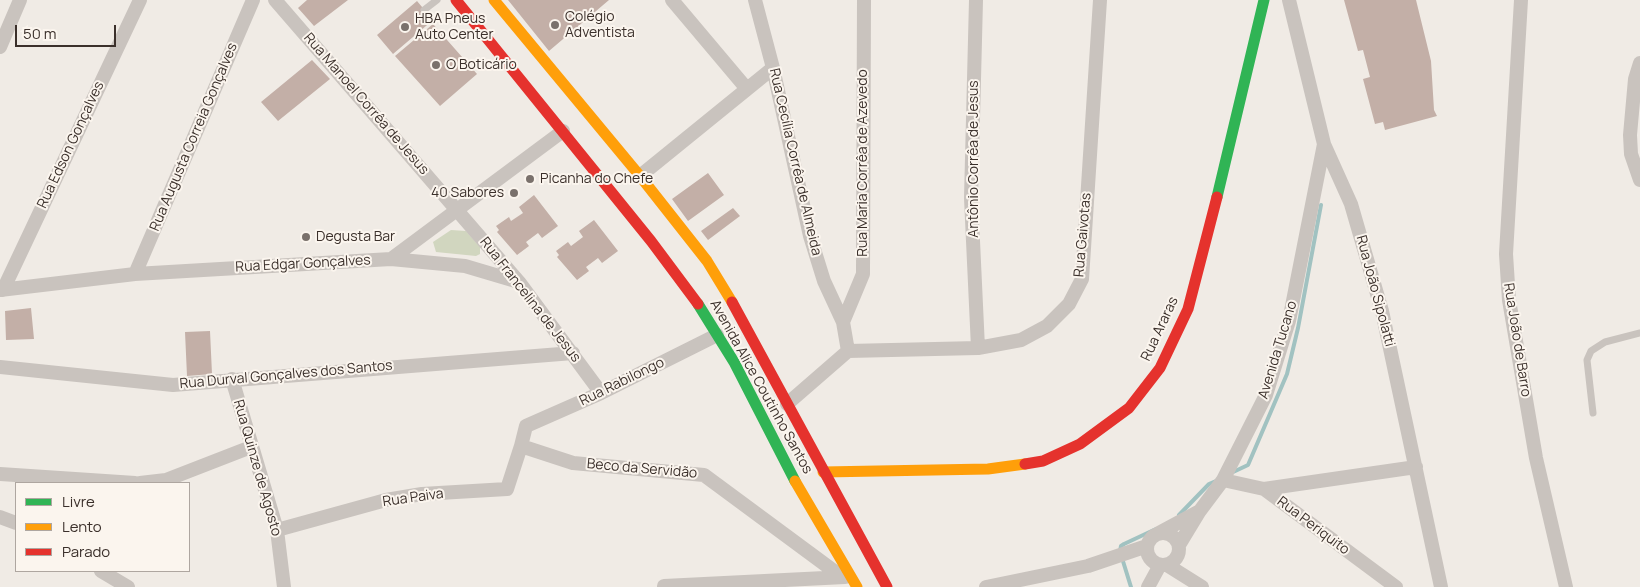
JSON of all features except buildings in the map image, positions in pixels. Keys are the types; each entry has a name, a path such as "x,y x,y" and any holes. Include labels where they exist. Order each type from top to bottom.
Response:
{"main road":[{"name":"Avenida Alice Coutinho Santos","path":"456,0 563,130 686,285 717,335 850,580"},
{"name":"Avenida Alice Coutinho Santos","path":"494,0 640,176 675,212 749,330 823,472 887,587"},
{"name":"Rua Araras","path":"823,472 988,469 1043,461 1080,444 1129,408 1160,368 1188,309 1246,82 1264,0"}],"street":[{"path":"0,47 20,0"},
{"name":"Rua Edson Gonçalves","path":"1,290 140,0"},
{"name":"Rua Augusta Correia Gonçalves","path":"135,274 253,0"},
{"name":"Rua Manoel Corrêa de Jesus","path":"275,0 457,209"},
{"path":"672,0 746,89"},
{"name":"Rua Cecília Corrêa de Almeida","path":"755,0 773,68 810,236 824,281 843,322 848,351"},
{"name":"Rua Maria Corrêa de Azevedo","path":"843,322 863,274 864,0"},
{"name":"Antônio Corrêa de Jesus","path":"976,0 971,198 978,348"},
{"name":"Rua Gaivotas","path":"848,351 978,348 1022,340 1047,326 1069,304 1082,279 1100,0"},
{"name":"Rua João Sipolatti","path":"1289,0 1324,144 1351,204 1379,302 1441,587"},
{"name":"Rua João de Barro","path":"1521,0 1506,254 1509,300 1536,458 1566,587"},
{"path":"1640,63 1630,134 1631,154 1640,180"},
{"path":"640,176 773,68"},
{"path":"391,259 563,130"},
{"name":"Avenida Tucano","path":"1179,548 1198,512 1223,480 1266,395 1289,321 1324,144"},
{"name":"Rua Francelina de Jesus","path":"457,209 519,282 601,393"},
{"name":"Rua Edgar Gonçalves","path":"1,290 135,274 391,259 465,266 519,282"},
{"name":"Rua Rabilongo","path":"521,446 526,426 601,393 717,335"},
{"path":"787,404 848,351"},
{"name":"Rua Durval Gonçalves dos Santos","path":"0,367 173,385 573,353"},
{"name":"Rua Quinze de Agosto","path":"232,379 277,530 284,587"},
{"name":"Beco da Servidão","path":"521,446 574,463 704,474 850,580"},
{"name":"Rua Paiva","path":"277,530 395,498 422,494 508,489 521,446"},
{"path":"149,482 166,480 251,447"},
{"path":"1264,489 1416,467"},
{"path":"0,474 121,482"},
{"name":"Rua Periquito","path":"1223,480 1264,489 1396,587"},
{"name":"Avenida Tucano","path":"1159,532 1198,512"},
{"path":"0,518 15,523"},
{"path":"1159,532 1172,534 1199,585 1150,558 1147,546 1153,535 1159,532"},
{"path":"986,587 1088,566 1147,546"},
{"path":"1148,587 1164,565 1177,557 1179,548"},
{"path":"103,572 128,587"},
{"path":"655,587 850,580"}],"lane":[{"path":"424,10 437,0"},
{"path":"1594,413 1587,360 1591,351 1605,342 1640,332"}],"green space":[{"path":"451,230 466,231 480,247 480,254 476,256 436,252 433,242"}],"waterway":[{"path":"1231,473 1248,465 1287,374 1298,328 1321,205"},
{"path":"1179,515 1209,484 1216,481"},
{"path":"1120,551 1121,546 1124,544 1156,529"},
{"path":"1122,558 1131,587"}],"traffic: fast":[{"path":"1217,197 1264,0"},
{"path":"698,304 734,362 795,481"}],"traffic: slow":[{"path":"494,0 640,176 707,261 732,302"},
{"path":"823,472 988,469 1025,464"},
{"path":"795,481 857,587"}],"traffic: jam":[{"path":"456,0 651,241 698,304"},
{"path":"1025,464 1043,461 1080,444 1129,408 1160,368 1188,309 1217,197"},
{"path":"732,302 887,587"}],"place":[{"name":"Colégio Adventista","path":"555,25"},
{"name":"HBA Pneus Auto Center","path":"405,27"},
{"name":"O Boticário","path":"436,65"},
{"name":"Picanha do Chefe","path":"530,179"},
{"name":"40 Sabores","path":"514,193"},
{"name":"Degusta Bar","path":"306,237"}]}
